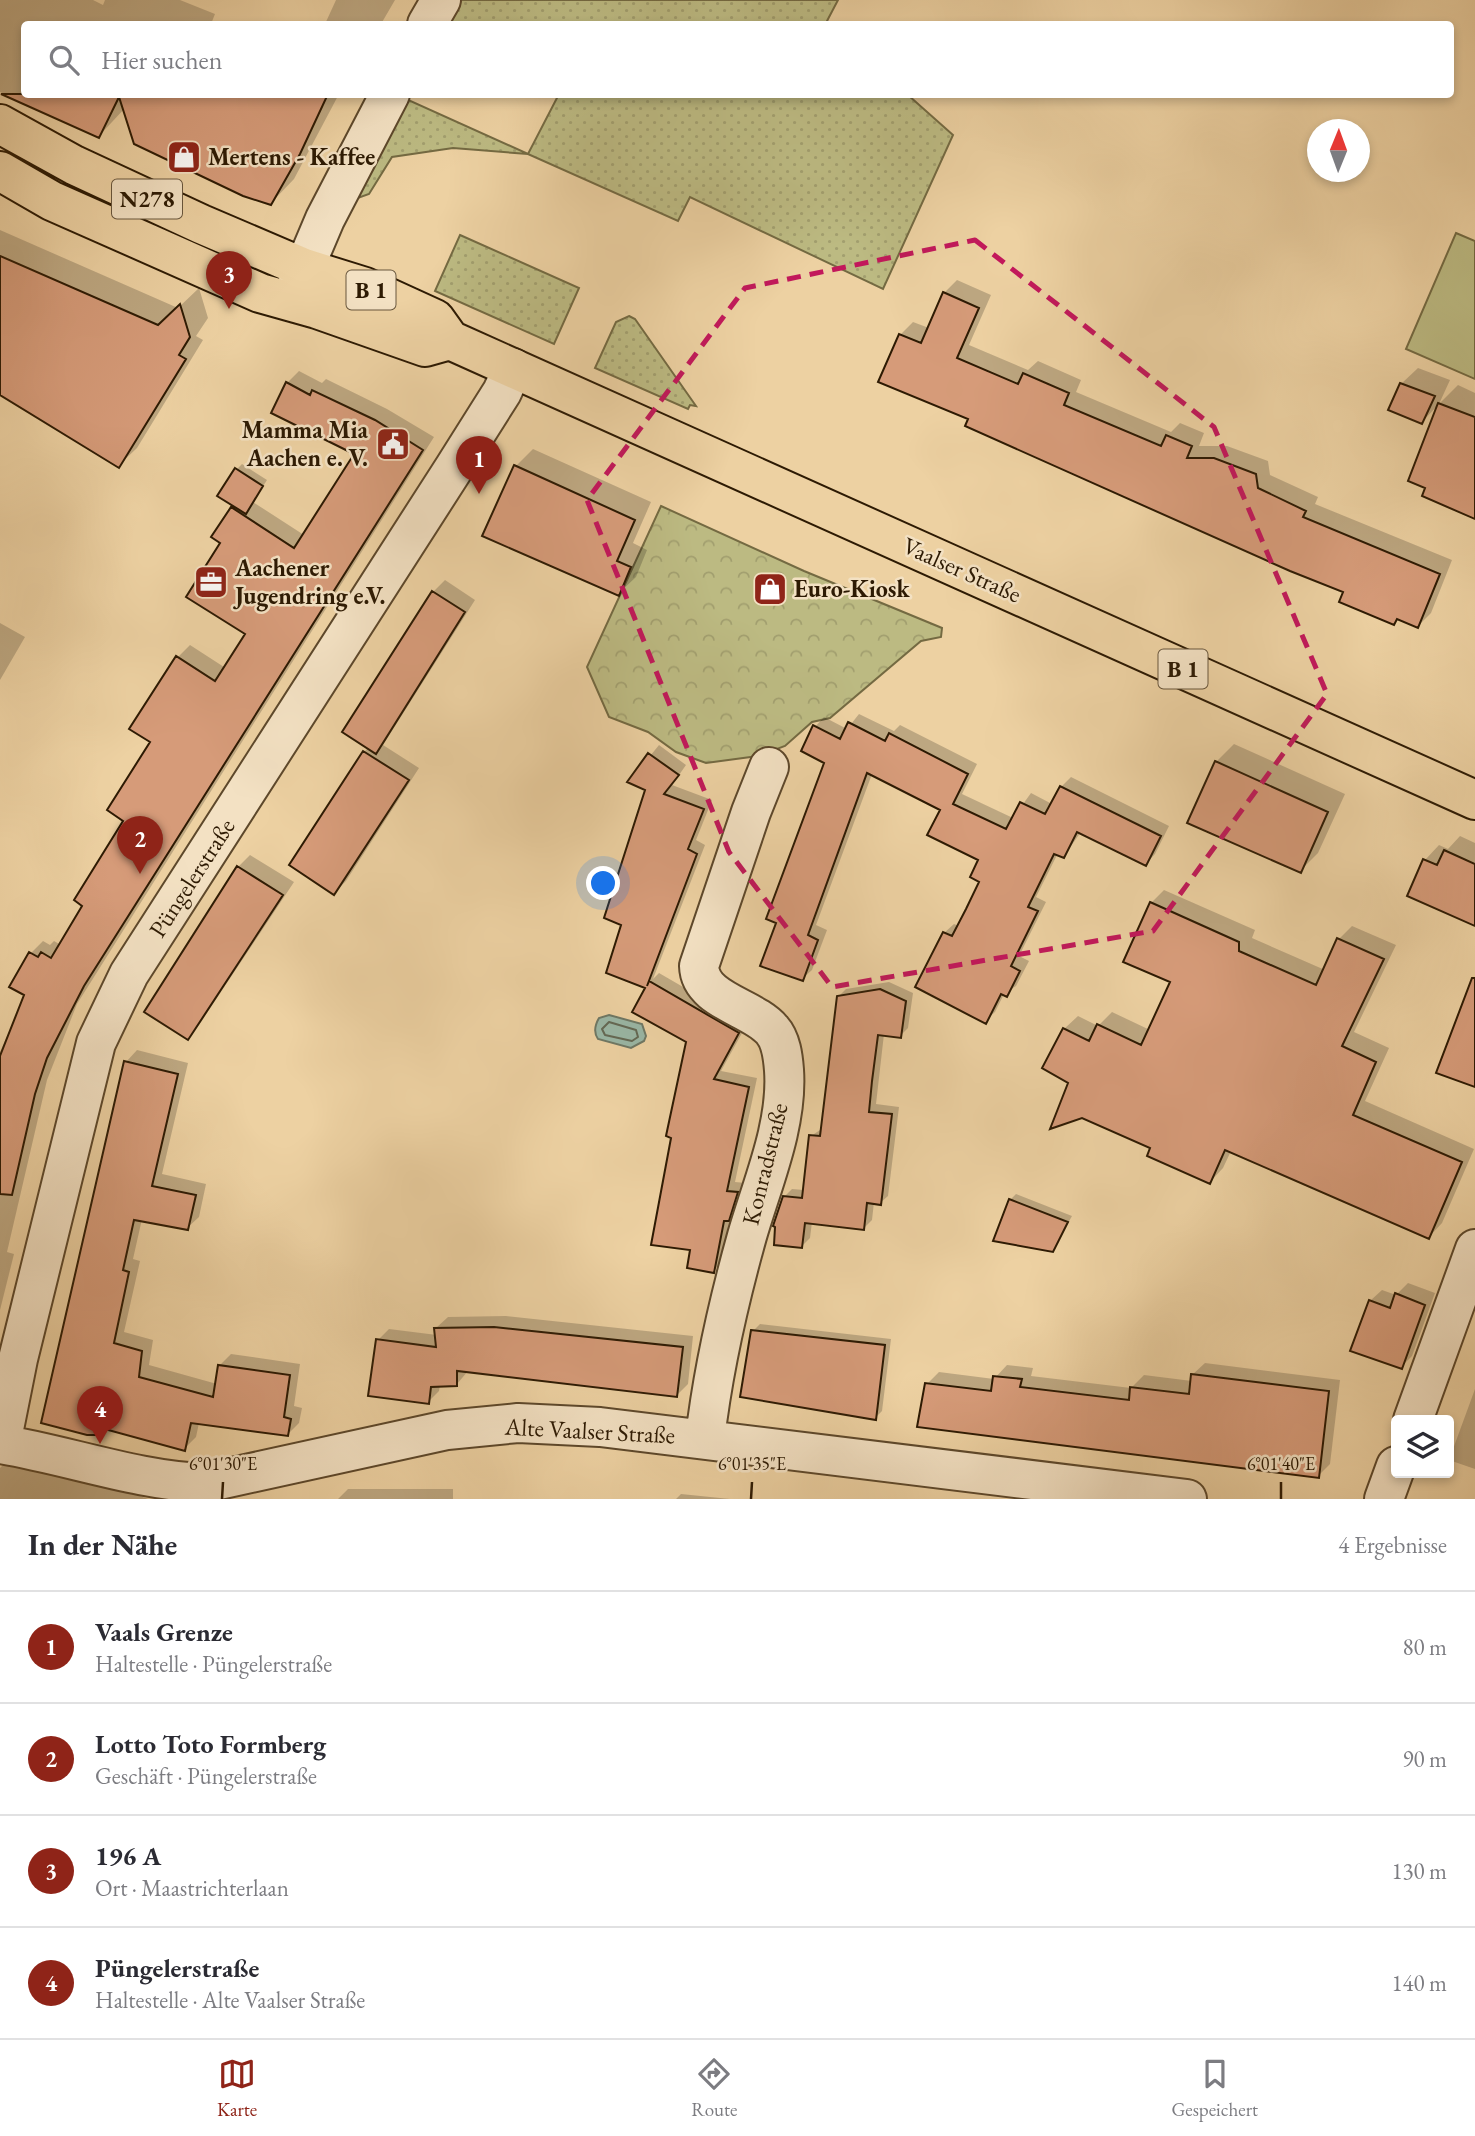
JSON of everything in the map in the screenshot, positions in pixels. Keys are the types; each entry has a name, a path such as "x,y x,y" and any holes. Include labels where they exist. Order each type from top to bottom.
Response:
{"main road":[{"name":"N278","path":"0,124 292,276"},
{"name":"N278","path":"0,171 52,201 249,288"},
{"name":"Vaalser Straße","path":"249,288 292,276 365,287 435,319 450,340 1475,800"}],"street":[{"path":"429,21 441,0"},
{"path":"292,276 388,98"},
{"name":"Püngelerstraße","path":"1,1444 18,1359 96,1044 129,974 447,480 502,392 513,368"},
{"name":"Konradstraße","path":"705,1439 716,1350 773,1145 784,1072 781,1048 772,1029 710,989 700,976 699,966 751,811 769,767"},
{"path":"1415,1415 1475,1249"},
{"name":"Alte Vaalser Straße","path":"1,1444 206,1491 447,1430 518,1423 600,1427 1187,1499"},
{"path":"1384,1499 1392,1478"}],"highlighted area":[{"path":"975,240 1214,427 1327,694 1153,931 832,987 729,852 587,500 745,288"}],"green space":[{"path":"461,0 838,0 827,21 450,21"},
{"path":"404,98 528,154 453,148 392,157 369,194 355,199"},
{"path":"557,98 911,98 953,135 883,289 690,197 678,221 528,154"},
{"path":"1456,233 1475,241 1475,379 1406,349"},
{"path":"460,235 579,288 554,344 435,291"},
{"path":"629,316 635,319 696,406 690,405 688,409 595,368 616,322"},
{"path":"661,506 804,571 942,628 941,637 921,641 830,718 812,722 785,746 758,756 706,763 676,752 648,732 609,717 587,667"}],"water":[{"path":"609,1015 642,1024 646,1036 644,1041 631,1048 598,1039 595,1031 599,1018"}],"building":[{"path":"1,94 21,94 21,98 119,98 99,138"},
{"path":"119,98 326,98 300,154 271,205 243,196 134,144"},
{"path":"0,256 158,325 180,304 190,337 179,355 186,359 119,468 0,395"},
{"path":"943,292 979,308 957,358 1018,384 1023,373 1069,393 1064,405 1161,446 1166,435 1192,446 1187,458 1214,458 1256,474 1258,488 1306,511 1303,517 1440,574 1418,628 1397,619 1394,625 1339,602 1343,592 965,426 968,419 878,382 899,334 921,343"},
{"path":"286,382 310,395 312,390 375,420 423,450 84,986 47,1058 35,1094 12,1195 0,1194 0,1056 24,995 9,987 29,952 38,957 41,952 51,958 82,906 74,900 123,821 107,810 150,742 129,729 176,656 215,681 245,634 186,597 220,543 211,537 231,507 294,548 354,454 271,413"},
{"path":"1400,383 1435,396 1422,424 1388,410"},
{"path":"1438,403 1475,417 1475,519 1422,496 1425,488 1408,481"},
{"path":"514,465 635,520 617,561 631,567 619,596 482,536"},
{"path":"235,468 263,486 246,514 217,496"},
{"path":"432,591 465,612 376,754 342,732"},
{"path":"848,722 885,741 889,733 968,774 953,804 1006,829 1020,802 1045,814 1060,786 1161,836 1146,866 1077,832 1064,858 1054,854 1028,907 1038,911 1011,966 1020,971 1007,997 1001,994 986,1024 915,987 943,932 952,936 966,909 979,882 970,877 978,860 927,835 940,810 867,773 808,935 818,940 803,981 760,966 776,923 766,919 824,763 801,751 813,725 840,739"},
{"path":"363,751 409,780 334,895 289,865"},
{"path":"648,753 679,775 664,794 704,809 688,849 697,854 647,986 649,981 739,1033 714,1079 749,1087 727,1191 738,1192 729,1221 724,1221 714,1273 687,1268 690,1250 651,1245 671,1138 666,1136 686,1042 632,1012 645,988 606,973 621,925 604,918 645,790 627,782"},
{"path":"1215,761 1328,812 1301,873 1187,823"},
{"path":"1444,850 1475,864 1475,926 1407,896 1423,859 1437,865"},
{"path":"237,866 283,895 188,1040 144,1012"},
{"path":"1150,902 1239,942 1239,951 1316,985 1337,938 1384,959 1342,1046 1376,1062 1353,1115 1462,1162 1429,1239 1225,1150 1210,1184 1147,1156 1150,1148 1082,1118 1050,1129 1068,1083 1042,1068 1063,1028 1089,1041 1097,1024 1141,1045 1170,982 1123,962"},
{"path":"1472,978 1475,978 1475,1087 1436,1073"},
{"path":"880,989 906,1001 901,1038 878,1035 872,1081 869,1112 892,1114 881,1205 867,1203 864,1230 805,1223 802,1248 774,1245 773,1226 783,1196 802,1198 809,1135 820,1136 837,996"},
{"path":"124,1061 178,1074 152,1186 196,1195 188,1230 134,1220 123,1270 129,1272 114,1343 142,1351 139,1377 213,1397 218,1365 290,1375 284,1417 291,1419 288,1436 191,1423 185,1451 101,1428 100,1435 87,1435 41,1423"},
{"path":"1009,1199 1068,1222 1053,1252 993,1241"},
{"path":"1395,1293 1425,1305 1402,1369 1350,1351 1369,1300 1390,1308"},
{"path":"494,1327 683,1347 677,1397 457,1371 457,1386 431,1387 429,1404 368,1396 376,1339 436,1347 434,1328"},
{"path":"751,1330 885,1345 876,1420 740,1397"},
{"path":"1191,1374 1329,1391 1319,1478 917,1427 925,1383 991,1391 993,1376 1022,1379 1020,1387 1129,1400 1130,1387 1189,1394"}],"place":[{"name":"Mertens - Kaffee","path":"184,157"},
{"name":"196 A","path":"229,309"},
{"name":"Mamma Mia Aachen e. V.","path":"393,444"},
{"name":"Vaals Grenze","path":"479,494"},
{"name":"Aachener Jugendring e.V.","path":"211,582"},
{"name":"Euro-Kiosk","path":"770,589"},
{"name":"Lotto Toto Formberg","path":"140,874"},
{"name":"Püngelerstraße","path":"100,1444"}]}
